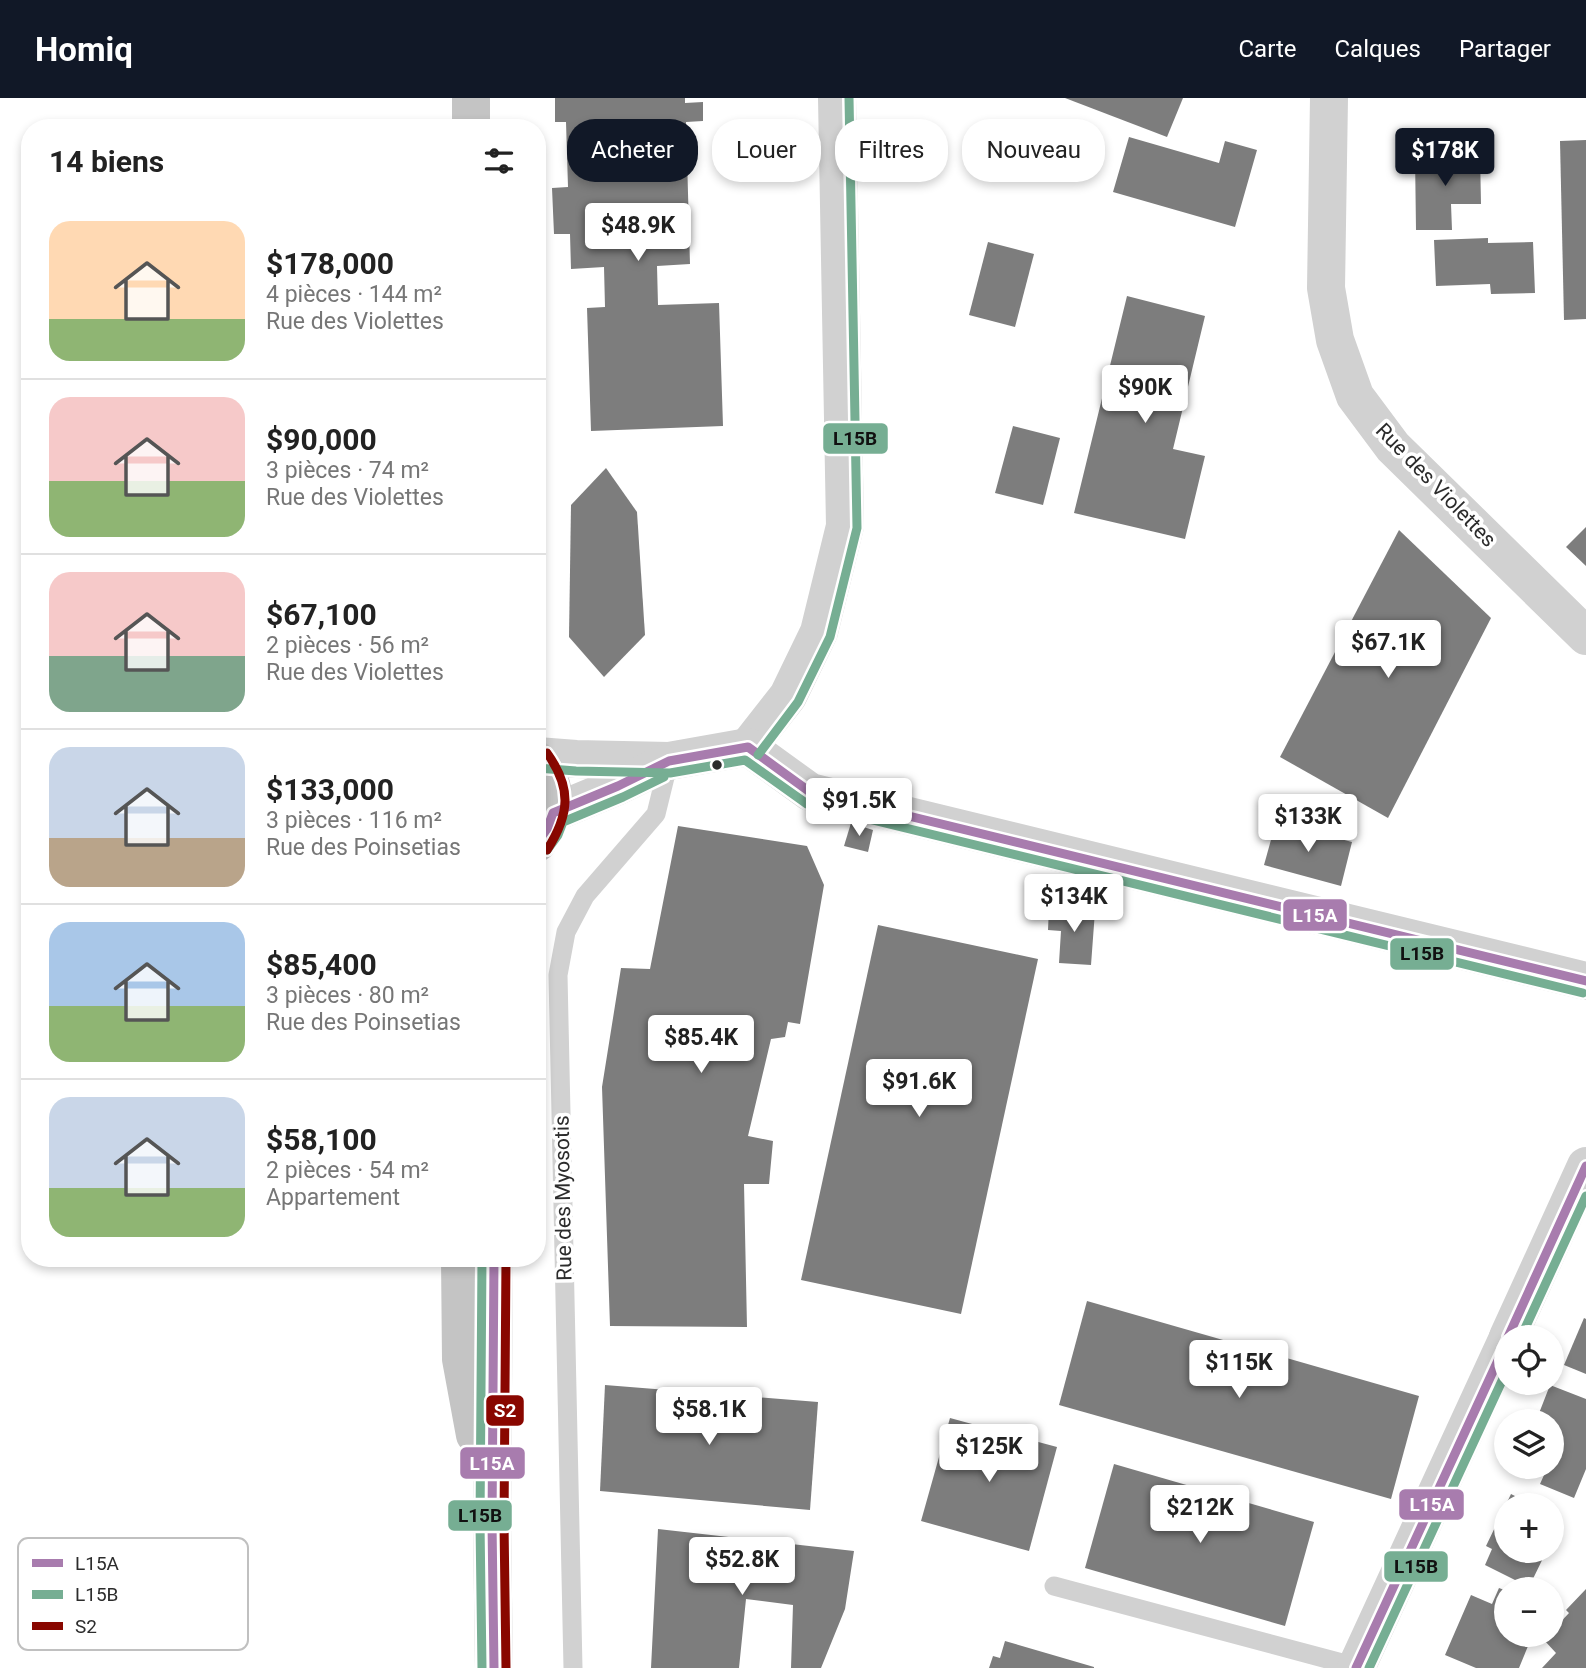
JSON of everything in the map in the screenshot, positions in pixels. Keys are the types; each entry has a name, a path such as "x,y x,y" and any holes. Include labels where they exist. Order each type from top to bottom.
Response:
{"main road":[{"path":"471,98 471,119"},
{"path":"546,771 553,790 546,823"},
{"path":"460,1267 461,1359 492,1523"},
{"path":"494,1267 494,1668"}],"street":[{"path":"546,758 669,761 748,747 788,696 819,632 845,526 837,98"},
{"name":"Rue des Violettes","path":"1329,98 1326,288 1335,340 1355,396 1393,447 1586,636"},
{"path":"748,747 810,792 1586,981"},
{"path":"546,827 618,786 669,761"},
{"path":"1513,1325 1586,1166"},
{"path":"1357,1668 1494,1367"}],"lane":[{"name":"Rue des Myosotis","path":"573,1668 558,975 566,932 585,896 656,814 669,761"},
{"path":"1054,1586 1357,1668"}],"building":[{"path":"555,98 685,98 685,103 703,102 703,121 567,119 567,154 566,122 555,122"},
{"path":"1065,98 1183,98 1167,137"},
{"path":"1129,137 1219,163 1225,141 1257,150 1235,227 1113,192"},
{"path":"1586,140 1586,319 1564,320 1560,141"},
{"path":"1480,154 1481,204 1451,204 1452,230 1416,230 1415,155"},
{"path":"568,182 688,182 690,264 657,266 658,305 719,303 723,426 591,431 587,308 605,307 604,267 571,269 570,234 554,234 552,188 568,187"},
{"path":"1488,238 1488,243 1533,242 1535,293 1491,294 1490,284 1436,286 1434,240"},
{"path":"988,242 1034,254 1015,327 969,315"},
{"path":"1127,296 1205,316 1173,449 1205,456 1185,539 1074,513"},
{"path":"1013,426 1060,438 1043,505 995,493"},
{"path":"606,468 637,512 645,635 604,677 569,637 571,505"},
{"path":"1586,527 1586,566 1566,547"},
{"path":"1399,530 1491,618 1388,818 1280,757"},
{"path":"1276,822 1352,842 1341,886 1264,865"},
{"path":"851,823 873,830 868,852 844,846"},
{"path":"678,826 807,846 824,885 800,1024 788,1022 785,1037 771,1039 748,1136 773,1141 769,1184 744,1184 747,1327 610,1326 602,1087 621,968 650,969"},
{"path":"1049,907 1095,911 1091,965 1059,963 1061,931 1048,930"},
{"path":"878,925 1038,959 961,1314 801,1280"},
{"path":"1087,1301 1419,1396 1391,1499 1059,1405"},
{"path":"1584,1318 1586,1374 1564,1365"},
{"path":"605,1385 818,1402 810,1510 600,1491"},
{"path":"1564,1390 1586,1399 1586,1469 1574,1498 1540,1484 1542,1479 1564,1479 1564,1409 1541,1409 1546,1395 1564,1395"},
{"path":"950,1418 1057,1447 1029,1551 921,1521"},
{"path":"1114,1464 1314,1522 1285,1626 1085,1568"},
{"path":"658,1529 854,1551 845,1609 821,1668 791,1668 793,1605 746,1599 739,1668 651,1668"},
{"path":"1494,1529 1494,1563 1541,1563 1534,1577 1509,1577 1485,1565 1492,1549 1486,1546"},
{"path":"1586,1589 1586,1668 1542,1668 1556,1653 1550,1647 1564,1647 1564,1618 1569,1613 1566,1610"},
{"path":"1471,1595 1492,1604 1494,1599 1494,1647 1528,1647 1519,1668 1476,1668 1445,1655"},
{"path":"1005,1641 1094,1668 989,1668 993,1656 1000,1658"}],"transit line":[{"name":"L15B","path":"758,755 798,702 830,637 857,528 849,98"},
{"name":"L15A","path":"546,830 553,813 669,761 748,747 810,792 1586,981"},
{"name":"S2","path":"547,753 561,778 565,801 560,825 547,850"},
{"name":"L15B","path":"546,769 670,773 745,760 807,804 1583,993"},
{"name":"L15B","path":"547,850 558,835 563,822 664,777"},
{"name":"L15A","path":"1513,1325 1586,1166"},
{"name":"L15B","path":"1527,1325 1586,1196"},
{"name":"L15B","path":"482,1267 482,1668"},
{"name":"L15A","path":"494,1267 494,1668"},
{"name":"S2","path":"506,1267 506,1668"},
{"name":"L15A","path":"1356,1668 1494,1369"},
{"name":"L15B","path":"1369,1668 1495,1395"}]}
